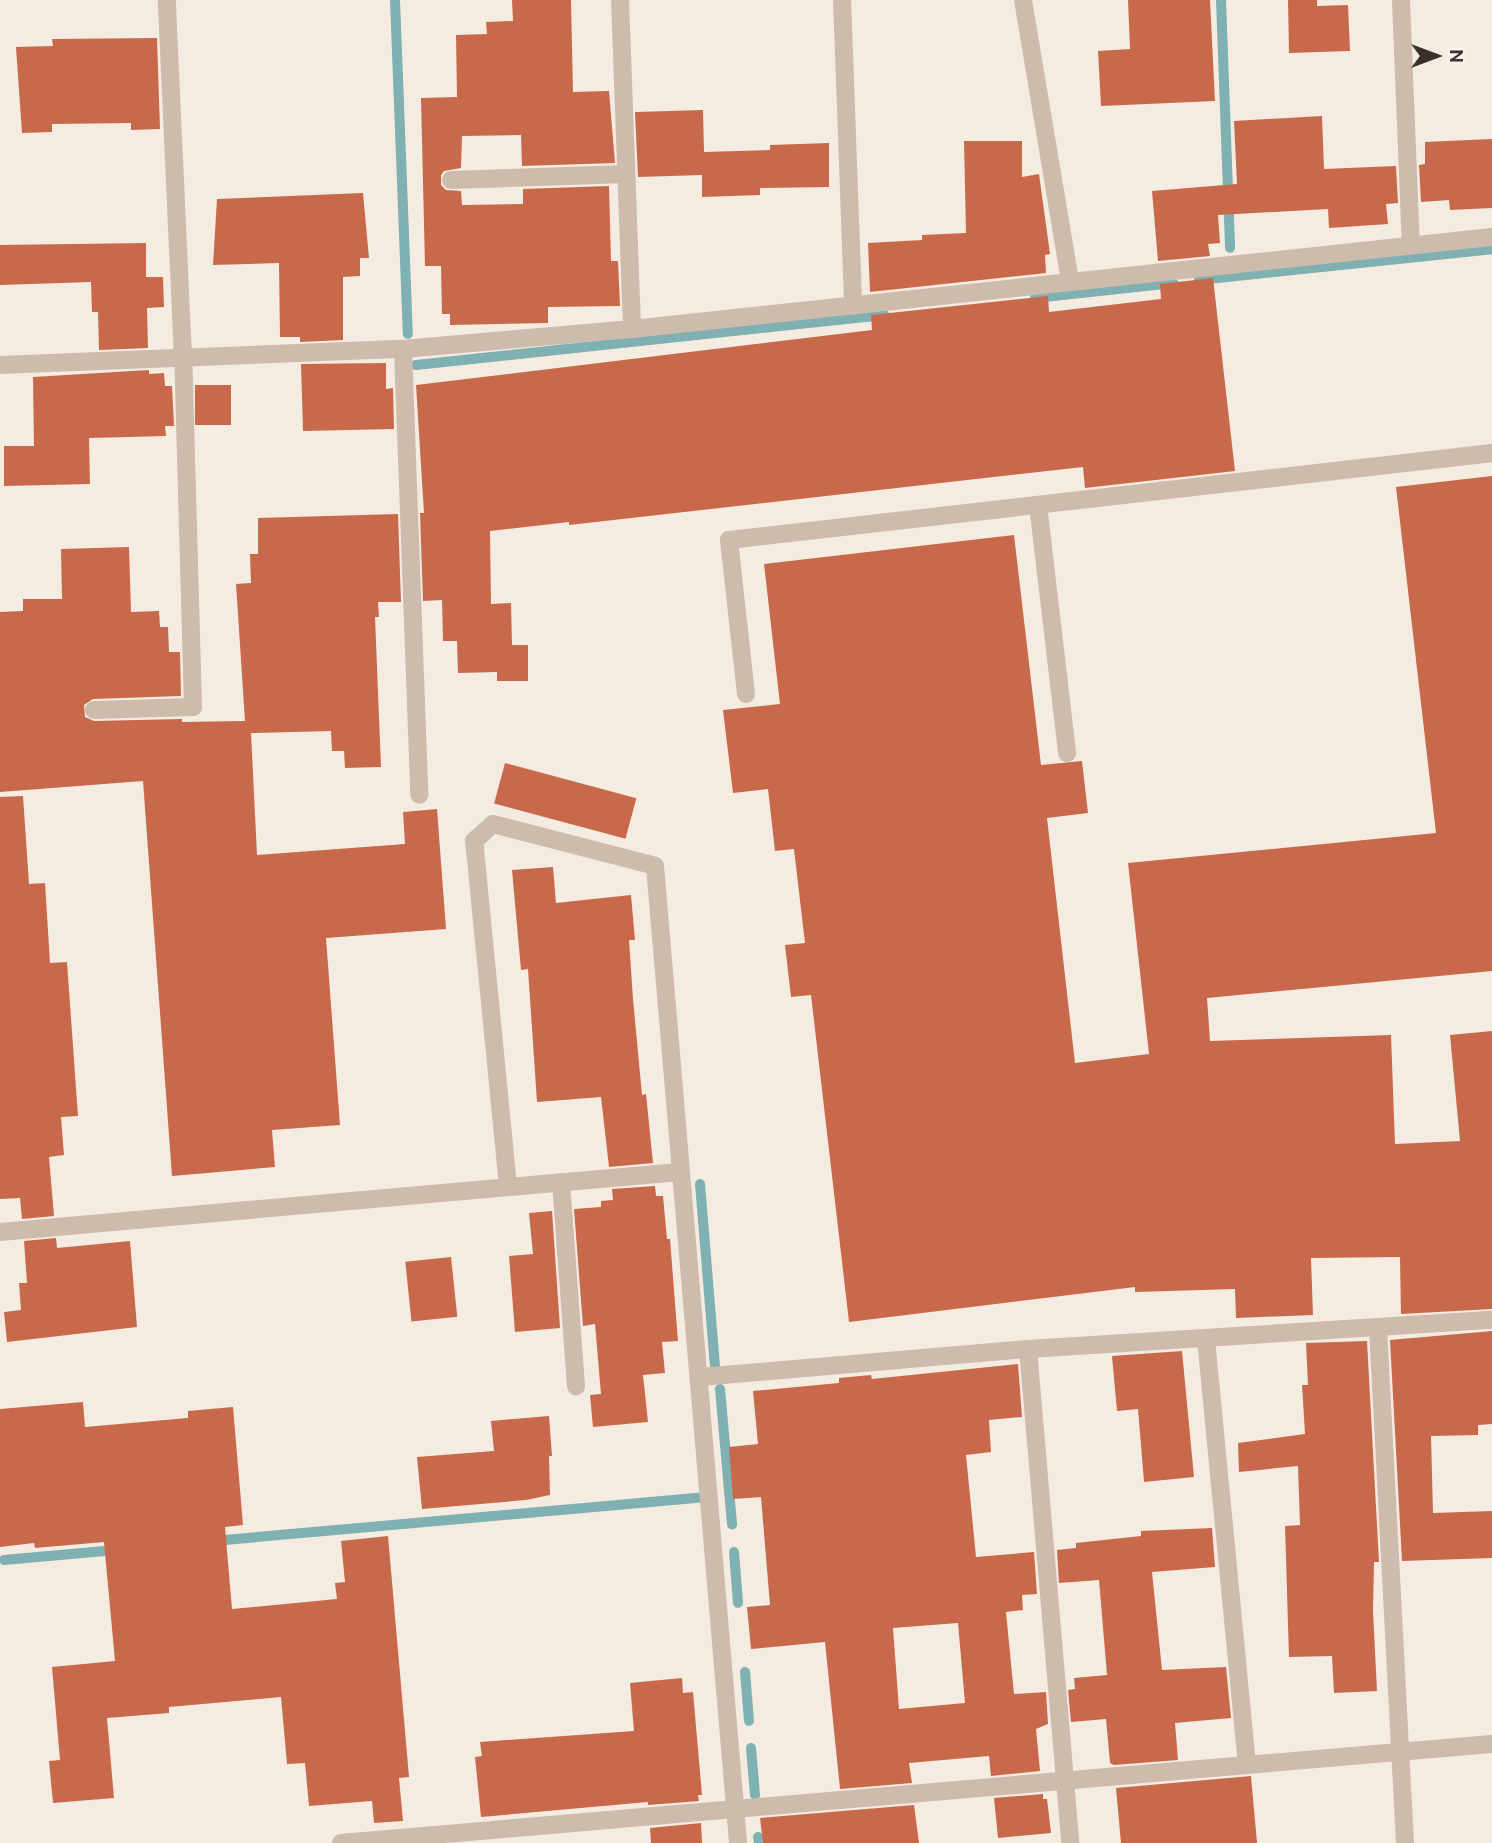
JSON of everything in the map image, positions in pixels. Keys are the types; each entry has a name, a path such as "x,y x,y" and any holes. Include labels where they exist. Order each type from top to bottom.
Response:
{"street":[{"path":"94,710 192,707 183,358 167,0"},
{"path":"620,0 632,329"},
{"path":"842,0 853,306"},
{"path":"1023,0 1070,282"},
{"path":"1401,0 1411,246"},
{"path":"451,180 626,174"},
{"path":"0,365 403,349 632,329 1492,237"},
{"path":"403,349 419,795"},
{"path":"747,694 729,540 1492,453"},
{"path":"1038,505 1067,753"},
{"path":"508,1186 474,841 493,824 655,866 738,1843"},
{"path":"0,1231 679,1172"},
{"path":"561,1182 576,1386"},
{"path":"700,1377 1028,1349 1492,1320"},
{"path":"1378,1328 1398,1752 1405,1843"},
{"path":"1206,1339 1247,1765"},
{"path":"1028,1349 1070,1843"},
{"path":"341,1843 412,1840 735,1808 1492,1744"}],"building":[{"path":"512,0 571,0 573,92 609,91 615,163 522,166 521,135 462,136 461,168 444,171 441,185 446,190 461,191 462,205 523,204 523,189 609,186 611,261 618,261 620,306 548,307 548,323 450,325 450,314 442,314 441,266 425,266 421,98 457,97 456,35 487,34 486,22 513,21"},
{"path":"1128,0 1210,0 1215,101 1101,106 1098,51 1130,49"},
{"path":"1288,0 1317,0 1317,6 1348,5 1350,51 1289,53"},
{"path":"157,38 160,129 131,130 131,123 52,124 52,132 22,133 16,47 53,46 52,39"},
{"path":"703,110 704,152 770,150 770,145 829,143 829,187 760,188 760,195 702,197 702,175 638,177 635,112"},
{"path":"1322,116 1324,169 1396,166 1398,203 1386,204 1388,224 1329,228 1328,209 1218,215 1220,243 1208,244 1210,256 1158,261 1152,191 1237,184 1234,121"},
{"path":"1492,139 1492,208 1450,210 1449,200 1421,202 1419,165 1425,164 1425,142"},
{"path":"964,141 1022,141 1022,177 1039,174 1050,254 1045,255 1046,273 870,292 868,243 922,240 922,235 966,233"},
{"path":"363,193 369,258 360,258 360,276 343,277 343,340 300,342 300,337 280,337 279,263 213,265 217,199"},
{"path":"146,243 146,277 163,277 164,307 147,308 148,348 99,350 98,312 92,312 91,282 0,285 0,245"},
{"path":"1213,278 1235,471 1085,488 1083,467 569,525 569,522 490,531 491,604 511,603 512,645 528,645 528,681 497,681 497,672 458,673 457,641 443,641 442,600 423,601 420,513 424,513 416,385 872,330 871,315 1048,296 1049,312 1161,299 1160,284"},
{"path":"386,363 386,389 393,388 394,429 303,431 301,364"},
{"path":"149,370 149,374 164,373 165,386 172,386 174,426 165,426 166,436 89,438 90,484 4,486 4,446 34,446 33,377"},
{"path":"195,385 231,385 231,425 195,425"},
{"path":"1492,476 1492,971 1207,998 1210,1041 1391,1035 1395,1144 1460,1141 1450,1035 1492,1031 1492,1309 1401,1314 1400,1257 1311,1258 1313,1315 1236,1318 1235,1289 1135,1292 1135,1287 849,1322 811,995 791,997 785,945 805,943 794,849 775,851 768,789 733,793 723,710 780,704 764,564 1014,535 1041,765 1082,761 1088,813 1047,818 1075,1063 1149,1054 1128,863 1436,833 1396,487"},
{"path":"398,514 401,602 378,602 379,617 375,617 381,767 345,768 344,751 332,751 331,731 251,733 257,855 405,844 403,812 437,809 446,929 326,938 340,1125 272,1130 275,1167 172,1176 143,781 0,792 0,612 23,611 23,599 62,599 61,549 129,547 131,612 159,611 160,627 168,627 169,652 180,652 181,696 93,699 84,705 85,717 94,721 245,721 236,584 251,583 250,554 258,554 258,518"},
{"path":"505,763 636,798 625,839 494,804"},
{"path":"23,796 29,884 45,883 50,963 67,962 78,1116 61,1117 64,1155 49,1157 54,1216 22,1219 20,1198 0,1199 0,797"},
{"path":"553,867 556,903 631,895 635,940 629,940 633,999 642,1095 646,1094 653,1163 609,1167 601,1097 537,1102 528,969 521,970 512,870"},
{"path":"655,1186 656,1196 663,1196 667,1239 670,1239 678,1341 662,1342 665,1373 643,1375 648,1422 593,1427 590,1395 601,1394 595,1324 583,1326 574,1209 601,1207 601,1201 613,1200 612,1189"},
{"path":"552,1211 560,1328 515,1332 509,1256 533,1254 529,1213"},
{"path":"56,1238 57,1248 130,1241 137,1327 7,1342 4,1312 21,1310 19,1283 27,1283 24,1241"},
{"path":"451,1257 457,1317 412,1321 405,1262"},
{"path":"1492,1331 1492,1424 1478,1425 1478,1435 1431,1436 1433,1513 1492,1511 1492,1558 1402,1561 1390,1340"},
{"path":"1367,1341 1379,1562 1374,1562 1373,1611 1377,1691 1334,1693 1332,1656 1289,1657 1285,1526 1300,1525 1298,1466 1239,1472 1238,1443 1305,1434 1302,1385 1308,1385 1306,1343"},
{"path":"1182,1351 1194,1477 1144,1482 1138,1409 1117,1411 1112,1356"},
{"path":"1018,1364 1022,1417 989,1420 991,1452 966,1455 976,1557 1034,1552 1037,1594 1022,1595 1023,1610 1006,1612 1014,1694 1046,1692 1048,1724 1036,1729 1040,1771 991,1776 989,1756 909,1763 912,1783 840,1789 825,1642 751,1649 747,1607 770,1605 761,1497 733,1499 729,1447 758,1444 753,1391 839,1383 839,1378 871,1375 872,1379","holes":["958,1623 965,1703 899,1709 893,1628"]},
{"path":"83,1402 85,1427 188,1418 188,1411 233,1407 243,1525 225,1527 232,1609 337,1599 335,1583 345,1582 341,1541 388,1536 409,1777 399,1778 403,1821 374,1823 372,1801 309,1806 305,1763 287,1764 281,1697 169,1707 169,1713 107,1718 114,1798 53,1803 49,1761 60,1760 52,1667 115,1661 104,1542 35,1548 34,1543 0,1547 0,1409"},
{"path":"549,1416 552,1456 549,1456 550,1495 526,1500 422,1509 417,1457 494,1451 491,1421"},
{"path":"1212,1528 1215,1567 1152,1572 1162,1670 1226,1667 1231,1718 1175,1723 1178,1760 1114,1765 1110,1763 1106,1719 1071,1722 1068,1690 1075,1689 1074,1678 1107,1675 1099,1580 1059,1583 1057,1550 1076,1548 1076,1543 1141,1536 1141,1531"},
{"path":"682,1678 683,1693 693,1692 702,1795 698,1795 699,1801 648,1805 648,1802 481,1817 475,1757 482,1756 480,1742 634,1731 630,1683"},
{"path":"1251,1776 1257,1843 1121,1843 1116,1788"},
{"path":"1043,1794 1043,1799 1047,1799 1051,1833 998,1838 994,1798"},
{"path":"914,1805 919,1843 763,1843 760,1818"},
{"path":"701,1823 702,1843 651,1843 650,1828"}],"waterway":[{"path":"395,0 408,334"},
{"path":"1221,0 1230,248"},
{"path":"1199,280 1492,249"},
{"path":"1035,298 1173,283"},
{"path":"416,365 884,315"},
{"path":"700,1184 715,1367"},
{"path":"720,1389 732,1524"},
{"path":"213,1541 698,1498"},
{"path":"4,1560 116,1550"},
{"path":"734,1552 738,1603"},
{"path":"745,1672 749,1721"},
{"path":"751,1748 755,1795"},
{"path":"758,1837 759,1843"}]}
